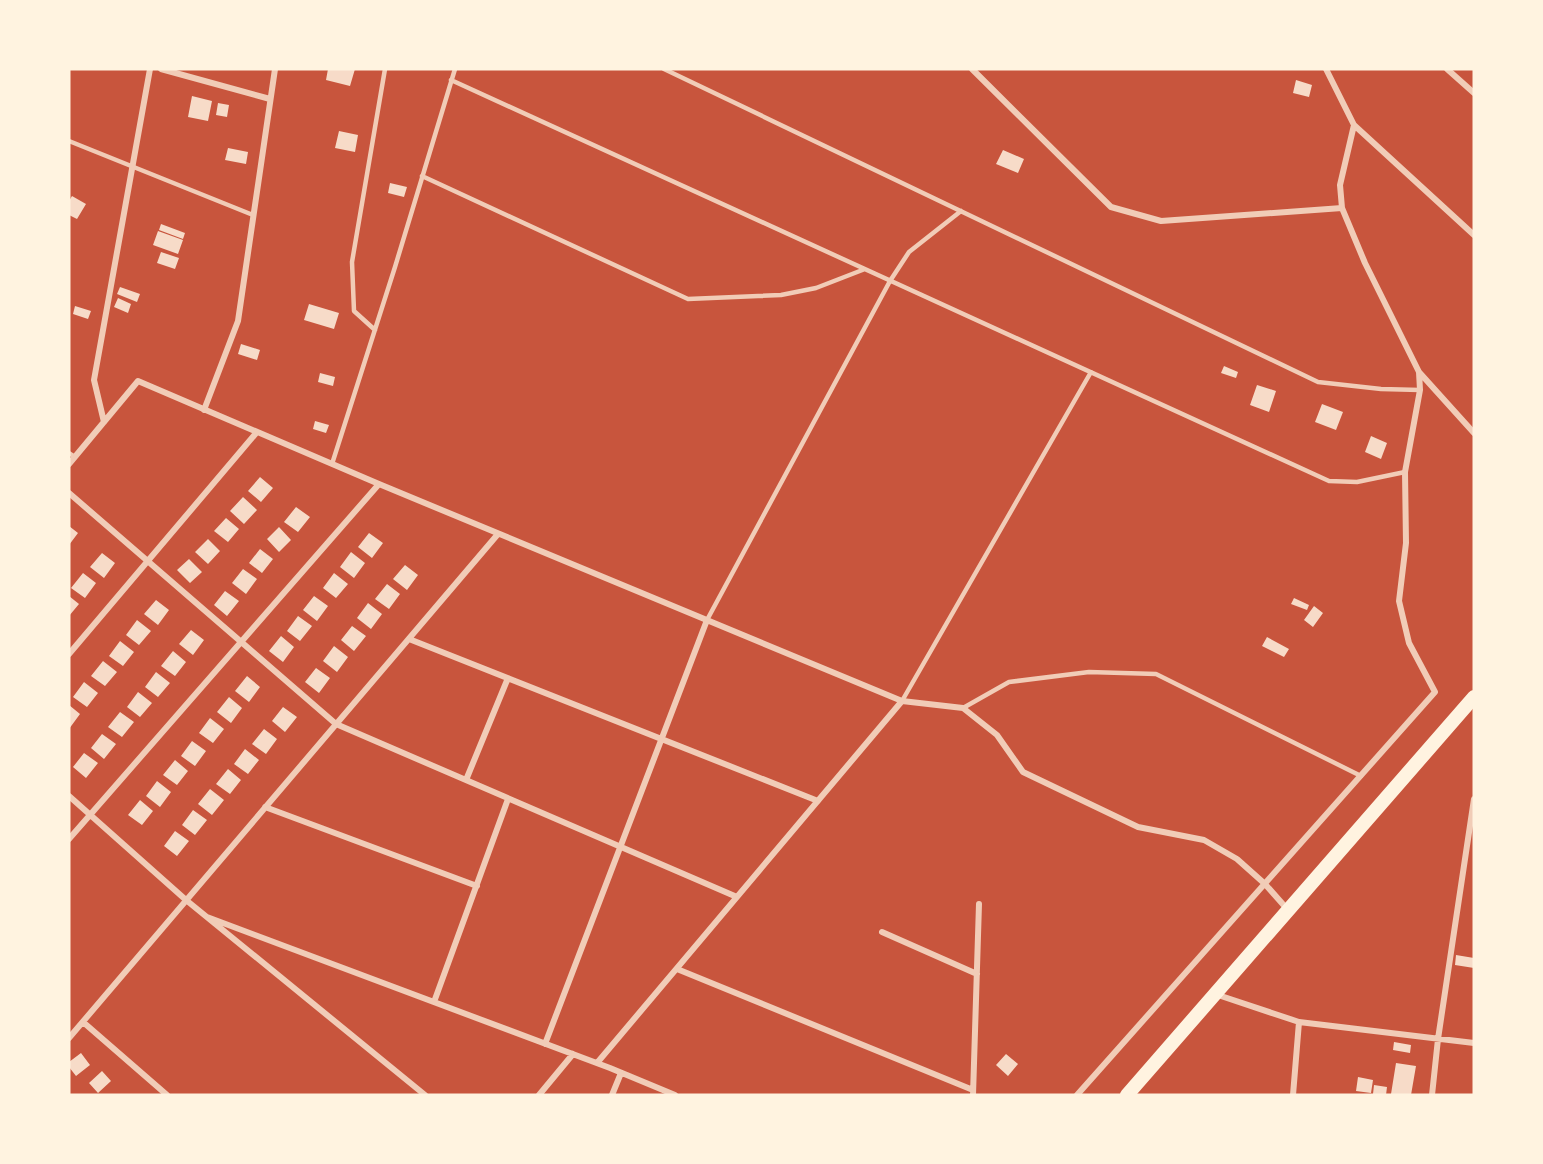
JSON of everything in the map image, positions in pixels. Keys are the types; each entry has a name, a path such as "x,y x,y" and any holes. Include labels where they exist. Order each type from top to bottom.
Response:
{"main road":[{"path":"1127,1095 1474,697"}],"street":[{"path":"104,422 94,380 150,69"},
{"path":"161,69 270,99"},
{"path":"204,410 238,321 274,69"},
{"path":"972,69 1111,207 1161,221 1342,208"},
{"path":"1326,69 1354,125 1474,235"},
{"path":"1447,69 1474,93"},
{"path":"1354,125 1340,185 1342,208 1365,263 1419,372 1474,433"},
{"path":"1077,1095 1435,692 1409,643 1399,601 1406,543 1406,472 1420,390 1419,372"},
{"path":"69,464 72,455 104,422 138,381 498,534 902,701 963,708 997,735 1023,772 1137,827 1204,840 1237,859 1265,884 1288,911"},
{"path":"69,654 256,432"},
{"path":"69,839 379,484"},
{"path":"69,493 336,724 737,897"},
{"path":"69,1038 498,534"},
{"path":"545,1044 707,620"},
{"path":"409,639 818,801"},
{"path":"466,780 508,678"},
{"path":"597,1064 902,701"},
{"path":"69,796 186,900 425,1095"},
{"path":"434,1002 508,799"},
{"path":"1432,1095 1438,1039 1474,799"},
{"path":"265,807 477,886"},
{"path":"677,969 973,1093 979,904"},
{"path":"207,917 573,1054 675,1095"},
{"path":"882,932 977,974"},
{"path":"1215,993 1299,1022 1474,1043"},
{"path":"83,1022 167,1095"},
{"path":"1293,1095 1299,1022"},
{"path":"539,1095 573,1054"},
{"path":"612,1095 621,1073"}],"lane":[{"path":"375,330 354,311 352,262 385,69"},
{"path":"332,464 455,69"},
{"path":"664,69 1318,382 1381,389 1420,390"},
{"path":"451,80 1329,482 1357,482 1406,472"},
{"path":"69,141 253,215"},
{"path":"422,176 688,299 781,295 816,288 865,269"},
{"path":"707,620 890,281 909,252 961,212"},
{"path":"902,701 1091,372"},
{"path":"963,708 1009,682 1089,672 1156,674 1361,776"}],"building":[{"path":"328,69 355,69 350,86 326,80"},
{"path":"1296,80 1312,85 1309,97 1293,93"},
{"path":"192,96 212,101 208,121 188,117"},
{"path":"218,103 229,105 227,117 216,115"},
{"path":"339,131 358,135 355,152 335,148"},
{"path":"228,148 248,152 246,164 225,160"},
{"path":"1003,150 1024,159 1018,173 996,164"},
{"path":"390,183 407,187 404,197 388,193"},
{"path":"72,196 86,204 77,219 69,215 69,201"},
{"path":"161,224 185,233 183,239 159,230"},
{"path":"158,231 183,240 178,254 153,245"},
{"path":"161,252 179,258 175,269 157,263"},
{"path":"120,287 140,294 137,302 117,294"},
{"path":"118,298 131,304 128,313 114,307"},
{"path":"309,304 339,313 334,329 304,320"},
{"path":"75,306 91,311 88,319 73,314"},
{"path":"241,344 260,350 257,360 238,354"},
{"path":"1224,366 1238,372 1236,378 1221,373"},
{"path":"320,373 335,377 333,386 318,382"},
{"path":"1257,385 1276,391 1269,412 1250,405"},
{"path":"1322,404 1343,412 1336,430 1315,422"},
{"path":"315,421 329,425 326,433 313,429"},
{"path":"1371,436 1387,443 1381,459 1365,452"},
{"path":"260,477 273,488 261,502 248,491"},
{"path":"243,497 257,510 244,524 230,511"},
{"path":"296,507 310,517 298,532 284,522"},
{"path":"226,518 239,529 228,542 214,531"},
{"path":"69,526 78,533 69,545"},
{"path":"279,527 291,540 279,552 267,539"},
{"path":"369,533 383,543 372,558 358,547"},
{"path":"208,539 220,551 208,564 195,552"},
{"path":"260,549 273,559 262,573 249,563"},
{"path":"351,552 365,563 354,578 340,567"},
{"path":"102,553 115,563 104,578 90,567"},
{"path":"189,559 202,572 190,583 177,570"},
{"path":"405,565 418,575 407,590 393,579"},
{"path":"243,569 257,579 246,594 232,583"},
{"path":"83,573 96,583 85,598 71,588"},
{"path":"334,573 348,584 336,598 323,588"},
{"path":"387,584 400,594 389,609 375,599"},
{"path":"225,591 239,601 227,616 214,605"},
{"path":"69,596 79,604 69,616"},
{"path":"314,596 328,606 317,621 303,610"},
{"path":"1294,598 1309,605 1307,610 1291,604"},
{"path":"156,600 169,610 158,625 144,614"},
{"path":"368,603 382,614 371,629 357,618"},
{"path":"1314,606 1323,613 1313,627 1304,620"},
{"path":"298,616 312,626 300,641 287,631"},
{"path":"137,620 151,631 139,645 126,635"},
{"path":"352,626 366,636 354,651 341,640"},
{"path":"191,630 204,640 193,655 179,644"},
{"path":"281,636 294,647 283,662 269,651"},
{"path":"1267,637 1289,649 1284,657 1262,646"},
{"path":"120,641 134,652 123,666 109,656"},
{"path":"334,646 348,657 337,672 323,661"},
{"path":"173,651 186,662 175,676 161,666"},
{"path":"103,661 117,672 105,686 91,676"},
{"path":"316,668 330,678 319,693 305,682"},
{"path":"156,672 170,683 158,697 145,687"},
{"path":"247,676 260,687 249,702 235,691"},
{"path":"84,682 98,693 87,707 73,697"},
{"path":"138,692 152,703 140,717 127,707"},
{"path":"229,697 242,708 231,723 217,712"},
{"path":"69,705 80,714 69,729"},
{"path":"283,707 297,717 285,732 272,721"},
{"path":"120,712 134,722 122,737 108,727"},
{"path":"210,718 224,729 213,743 199,733"},
{"path":"264,729 277,739 266,754 252,744"},
{"path":"102,734 116,744 104,759 91,748"},
{"path":"192,741 206,751 195,766 181,756"},
{"path":"245,749 259,760 248,774 234,764"},
{"path":"84,753 98,763 86,778 73,767"},
{"path":"175,760 188,771 177,785 163,775"},
{"path":"228,769 241,780 230,794 216,784"},
{"path":"157,781 171,792 160,807 146,796"},
{"path":"210,789 224,800 212,815 198,804"},
{"path":"140,800 153,811 142,825 128,815"},
{"path":"193,810 207,820 195,835 182,825"},
{"path":"175,831 189,841 177,856 164,846"},
{"path":"1456,955 1474,958 1474,968 1455,965"},
{"path":"1394,1042 1411,1045 1410,1053 1393,1050"},
{"path":"81,1053 90,1065 76,1076 69,1067 69,1062"},
{"path":"1006,1054 1018,1064 1008,1076 996,1065"},
{"path":"1396,1063 1416,1066 1411,1095 1391,1094"},
{"path":"102,1071 111,1081 98,1093 89,1083"},
{"path":"1358,1077 1373,1080 1371,1093 1356,1091"},
{"path":"1374,1085 1387,1087 1386,1095 1373,1094"}]}
